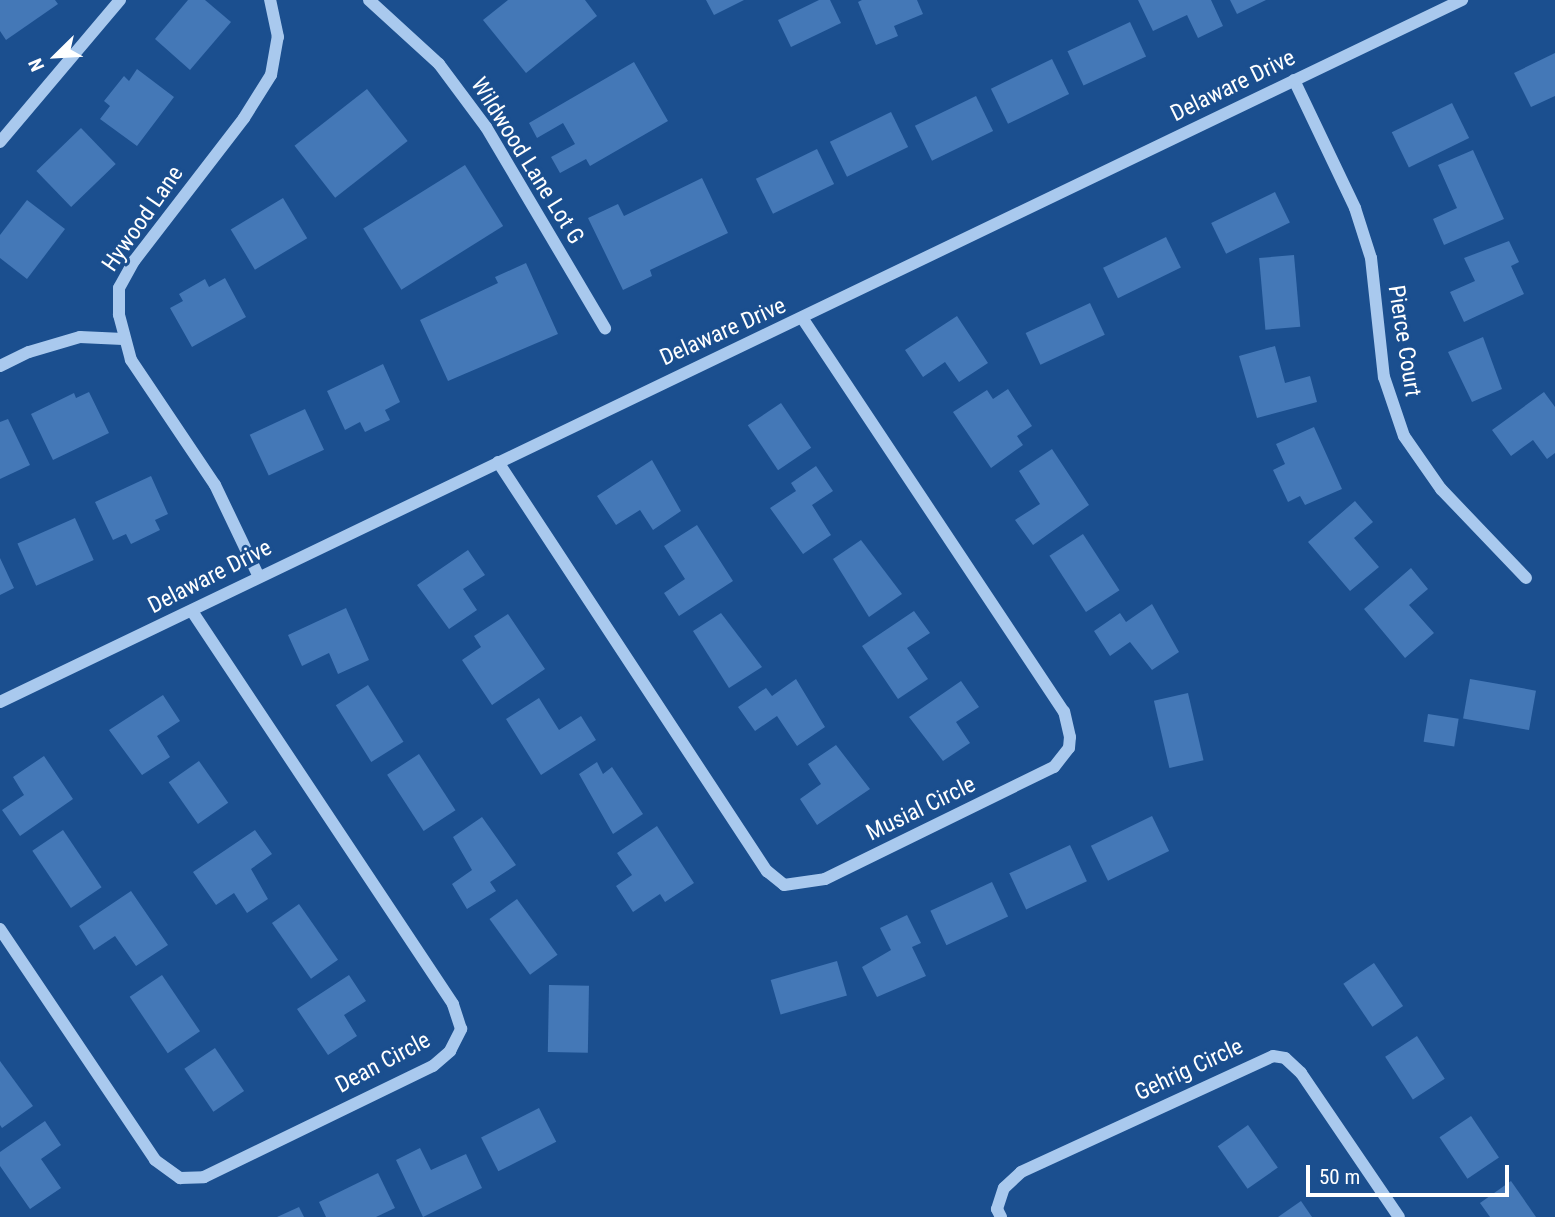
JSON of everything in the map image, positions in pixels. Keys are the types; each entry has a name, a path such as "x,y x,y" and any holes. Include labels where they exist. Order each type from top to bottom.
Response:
{"street":[{"path":"0,142 120,0"},
{"name":"Hywood Lane","path":"258,575 215,485 131,360 122,339 119,288 271,75 278,37 270,0"},
{"name":"Wildwood Lane Lot G","path":"369,0 439,64 486,127 605,328"},
{"name":"Delaware Drive","path":"0,702 192,611 258,575 803,319 1462,0"},
{"name":"Pierce Court","path":"1294,80 1356,208 1367,245 1384,377 1404,436 1459,509 1526,579"},
{"name":"Musial Circle","path":"498,462 768,871 784,885 825,879 1046,772 1062,761 1070,737 1064,712 803,319"},
{"path":"0,366 29,352 80,337 122,339"},
{"name":"Dean Circle","path":"0,929 155,1160 180,1178 204,1177 433,1066 450,1051 461,1030 453,1004 192,611"},
{"name":"Gehrig Circle","path":"1001,1217 997,1209 1004,1188 1021,1172 1273,1056 1285,1058 1301,1073 1399,1217"}],"building":[{"path":"0,0 55,0 58,4 6,40 0,31"},
{"path":"188,0 205,0 231,22 190,70 155,39"},
{"path":"508,0 585,0 597,16 526,73 483,20"},
{"path":"706,0 744,0 714,15"},
{"path":"819,0 830,0 841,23 791,47 778,20"},
{"path":"917,0 923,14 894,26 898,36 876,45 858,2"},
{"path":"1138,0 1211,0 1223,26 1198,38 1187,15 1153,31"},
{"path":"1230,0 1266,0 1237,14"},
{"path":"1130,22 1146,56 1084,86 1067,51"},
{"path":"1555,53 1555,96 1531,107 1514,73"},
{"path":"1052,59 1069,94 1008,124 991,89"},
{"path":"634,62 668,121 590,166 586,159 560,173 551,157 575,144 563,123 537,138 529,123"},
{"path":"137,69 174,97 137,146 100,119 110,106 104,101 124,76 129,81"},
{"path":"367,89 408,141 335,198 295,146"},
{"path":"976,96 993,131 932,161 915,126"},
{"path":"1452,103 1469,138 1409,167 1392,132"},
{"path":"891,112 908,147 847,177 830,142"},
{"path":"81,128 116,164 71,207 36,171"},
{"path":"817,149 834,184 773,214 756,179"},
{"path":"1473,150 1504,219 1444,245 1433,219 1457,208 1438,165"},
{"path":"465,165 503,226 401,290 363,229"},
{"path":"702,178 728,233 650,270 652,276 623,290 588,218 618,204 624,216"},
{"path":"1275,192 1290,223 1226,254 1211,223"},
{"path":"283,198 307,238 255,270 231,229"},
{"path":"27,200 65,229 27,279 0,258 0,235"},
{"path":"1166,237 1181,268 1118,298 1103,268"},
{"path":"1509,241 1519,262 1511,266 1524,294 1464,322 1450,292 1475,281 1464,258"},
{"path":"1294,255 1300,327 1265,330 1259,258"},
{"path":"526,263 558,334 448,381 420,320 498,283 495,277"},
{"path":"225,278 246,317 192,347 170,308 183,301 179,294 205,279 209,287"},
{"path":"1090,303 1105,335 1040,365 1026,333"},
{"path":"957,316 988,363 959,382 945,362 923,377 905,350"},
{"path":"1483,337 1502,389 1472,402 1448,352"},
{"path":"1275,346 1285,383 1310,376 1317,402 1257,418 1239,356"},
{"path":"383,364 400,402 385,410 390,420 365,432 360,422 345,430 327,391"},
{"path":"1008,389 1032,426 1017,436 1023,445 991,468 953,412 987,390 993,399"},
{"path":"89,392 109,433 53,460 31,414 74,393 76,398"},
{"path":"1544,392 1555,407 1555,453 1547,459 1533,440 1511,456 1492,430"},
{"path":"781,403 811,448 778,470 748,425"},
{"path":"305,409 324,450 269,476 250,435"},
{"path":"8,419 30,465 0,479 0,422"},
{"path":"1314,427 1342,489 1305,505 1300,496 1288,502 1273,470 1285,464 1276,444"},
{"path":"1052,449 1089,505 1033,545 1015,520 1040,504 1019,471"},
{"path":"652,460 681,511 653,530 640,510 616,525 597,496"},
{"path":"816,466 833,491 812,505 831,535 803,554 770,508 796,491 791,483"},
{"path":"151,476 168,514 155,520 160,530 131,544 126,534 113,540 95,502"},
{"path":"1355,501 1373,522 1354,538 1379,567 1350,591 1308,542"},
{"path":"75,518 94,560 36,586 17,544"},
{"path":"697,525 733,581 679,616 664,593 685,579 664,546"},
{"path":"1083,534 1119,590 1086,612 1049,556"},
{"path":"861,540 902,594 869,617 833,559"},
{"path":"468,550 485,575 463,589 477,610 449,629 417,585"},
{"path":"0,558 14,588 0,595"},
{"path":"1411,568 1428,589 1409,605 1434,633 1405,658 1364,609"},
{"path":"1152,604 1179,652 1152,670 1130,642 1110,656 1094,631 1120,613 1126,622"},
{"path":"346,608 369,660 338,674 329,653 302,666 288,635"},
{"path":"914,611 930,633 907,648 928,679 898,699 862,646"},
{"path":"721,613 762,667 729,688 693,631"},
{"path":"508,614 545,669 492,705 462,660 481,647 474,636"},
{"path":"796,679 825,727 797,746 777,716 755,731 738,707 766,688 772,696"},
{"path":"1470,679 1536,691 1529,730 1463,718"},
{"path":"961,681 979,707 956,722 970,743 943,761 909,717"},
{"path":"368,685 404,742 371,762 336,705"},
{"path":"1188,693 1204,760 1169,768 1154,701"},
{"path":"163,695 180,721 157,736 170,757 142,775 109,730"},
{"path":"539,698 559,730 581,716 596,740 541,775 506,719"},
{"path":"1428,714 1459,719 1454,747 1424,742"},
{"path":"836,745 870,789 817,825 800,799 821,784 808,764"},
{"path":"419,754 455,810 424,831 387,775"},
{"path":"44,756 73,799 20,836 2,810 24,795 13,777"},
{"path":"199,761 228,803 198,824 169,782"},
{"path":"597,762 603,774 612,767 643,814 613,834 579,774"},
{"path":"1152,816 1169,851 1108,881 1091,846"},
{"path":"482,817 516,865 490,882 496,891 467,909 452,884 472,870 453,837"},
{"path":"657,826 694,883 665,902 660,894 633,912 616,886 632,875 617,853"},
{"path":"63,830 102,887 71,908 32,851"},
{"path":"255,830 272,854 251,869 268,899 247,913 234,893 216,905 193,872"},
{"path":"1070,845 1087,881 1026,910 1009,873"},
{"path":"992,882 1008,916 946,945 930,911"},
{"path":"131,891 168,945 136,966 115,936 94,950 79,926"},
{"path":"517,899 558,955 530,975 489,919"},
{"path":"299,904 338,960 311,979 272,923"},
{"path":"907,915 921,943 912,947 926,976 877,997 862,967 891,950 880,928"},
{"path":"837,961 847,996 781,1015 771,980"},
{"path":"1374,963 1403,1006 1372,1027 1343,984"},
{"path":"162,975 200,1031 168,1053 130,997"},
{"path":"349,975 366,1001 344,1015 357,1036 328,1055 297,1009"},
{"path":"549,985 589,986 588,1053 548,1052"},
{"path":"1417,1036 1445,1079 1413,1099 1385,1057"},
{"path":"215,1048 244,1091 213,1112 184,1069"},
{"path":"0,1061 33,1106 2,1128 0,1125"},
{"path":"539,1108 556,1142 498,1171 481,1138"},
{"path":"1471,1116 1499,1157 1467,1179 1439,1137"},
{"path":"45,1121 61,1145 41,1159 61,1188 30,1209 0,1166 0,1152"},
{"path":"1248,1125 1278,1168 1248,1189 1218,1146"},
{"path":"420,1148 431,1170 466,1154 482,1188 423,1217 396,1160"},
{"path":"378,1173 395,1208 376,1217 326,1217 319,1202"},
{"path":"1511,1181 1536,1217 1490,1217 1480,1203"},
{"path":"1301,1201 1312,1217 1278,1217"},
{"path":"299,1207 304,1217 277,1217"}]}
